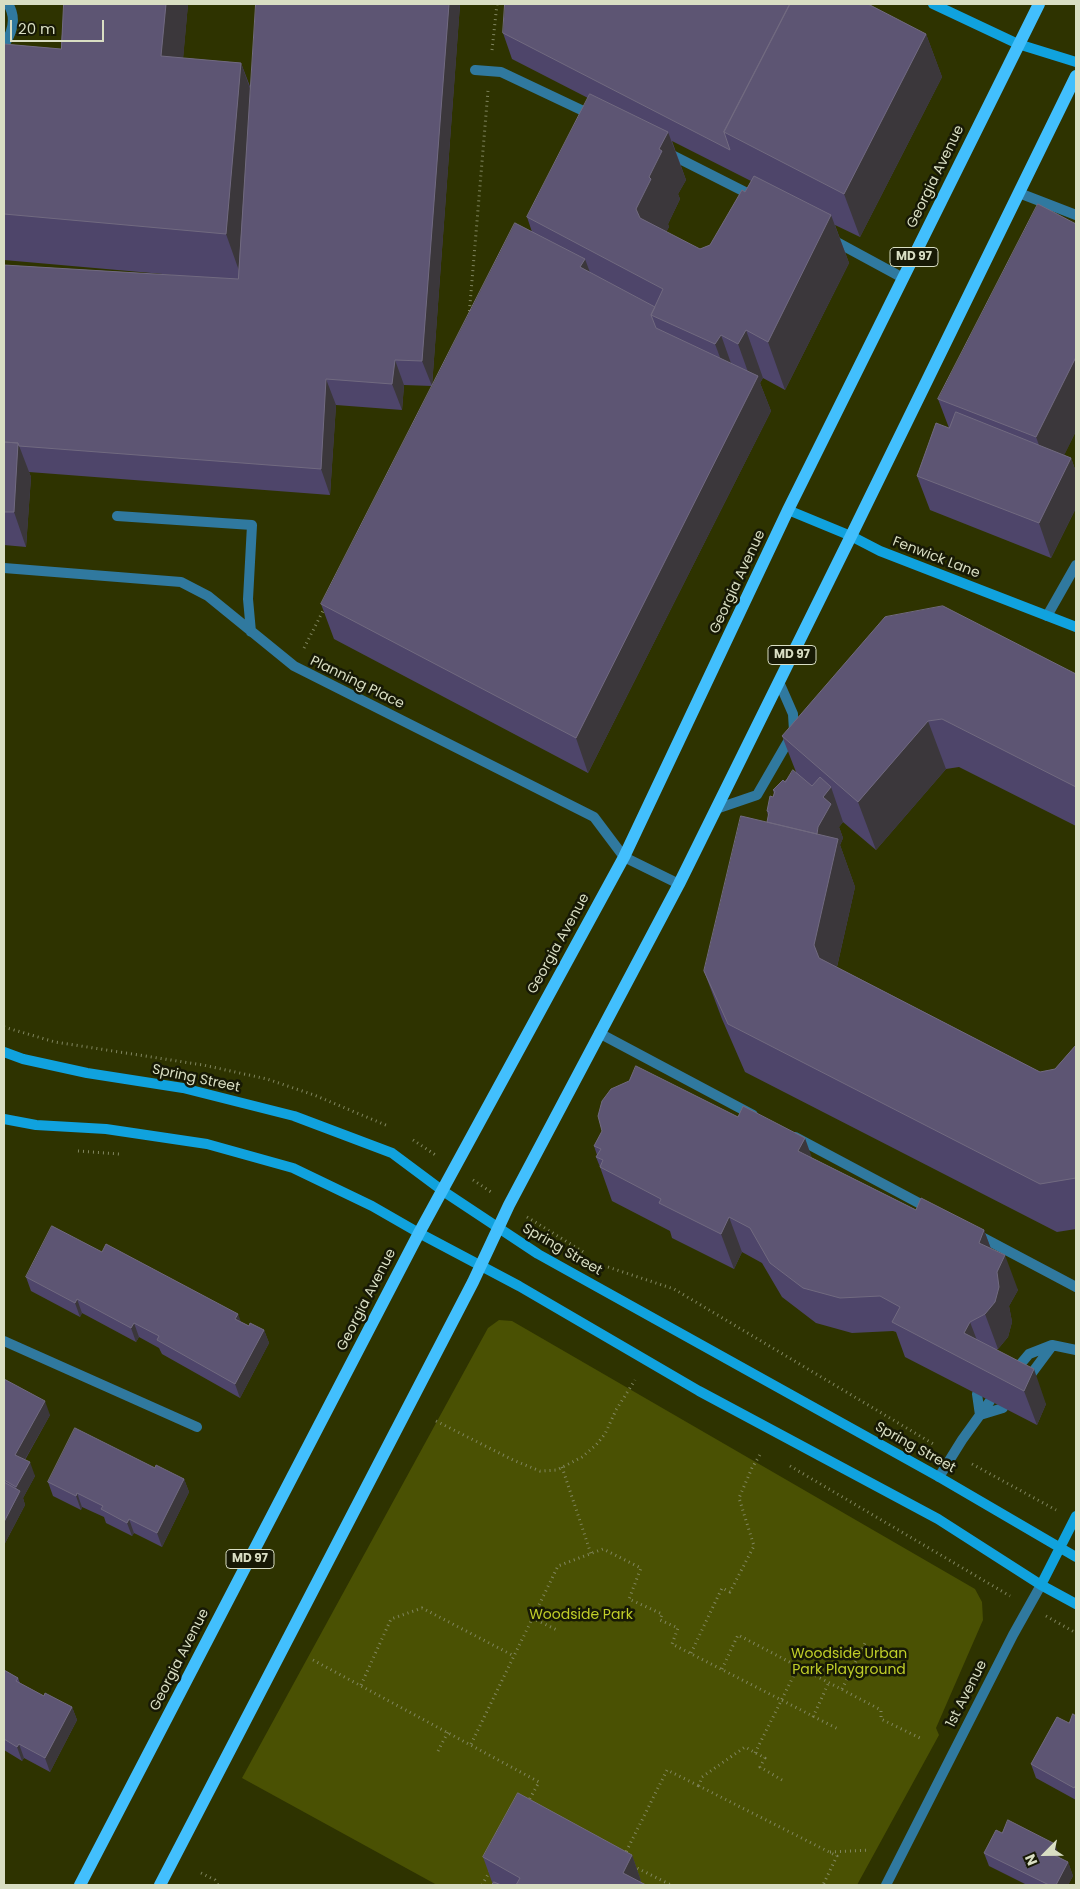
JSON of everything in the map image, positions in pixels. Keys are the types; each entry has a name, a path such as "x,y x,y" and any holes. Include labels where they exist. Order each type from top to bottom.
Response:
{"main road":[{"path":"934,4 1018,44 1076,62"},
{"name":"Georgia Avenue","path":"80,1885 419,1232 624,858 788,510 1039,4"},
{"name":"MD 97","path":"160,1885 481,1266 509,1205 679,884 1076,76"},
{"name":"Fenwick Lane","path":"788,510 851,536 880,551 1076,627"},
{"name":"Spring Street","path":"4,1052 23,1060 87,1073 183,1088 294,1116 392,1153 443,1191 538,1254 939,1477 1076,1557"},
{"path":"4,1118 36,1125 106,1129 207,1144 293,1168 372,1206 519,1286 699,1390 938,1519 1041,1585 1076,1604"},
{"name":"1st Avenue","path":"1041,1585 1076,1516"}],"street":[{"path":"4,45 11,33 13,18 8,4"},
{"path":"476,70 501,72 608,122"},
{"path":"658,148 759,200"},
{"path":"1019,193 1076,215"},
{"path":"826,236 903,278"},
{"path":"117,516 252,525 248,599 251,632"},
{"path":"1047,616 1076,565"},
{"name":"Planning Place","path":"4,568 180,582 208,596 294,666 594,816 624,858 679,884"},
{"path":"716,809 757,795 794,731 793,714 779,682"},
{"path":"599,1033 759,1118"},
{"path":"786,1132 935,1212"},
{"path":"970,1231 1076,1287"},
{"path":"4,1341 197,1427"},
{"path":"1006,1366 1052,1345 1076,1350"},
{"path":"1019,1390 1052,1345"},
{"path":"1005,1382 1029,1354"},
{"path":"977,1394 980,1415"},
{"path":"939,1477 962,1440 990,1401"},
{"path":"980,1415 1003,1408"},
{"name":"1st Avenue","path":"886,1885 1012,1635 1041,1585"}],"path":[{"path":"468,324 497,4"},
{"path":"294,666 330,598"},
{"path":"436,1421 513,1460 540,1471 557,1470 582,1457 596,1445 635,1380"},
{"path":"691,1653 722,1588 730,1592 754,1546 739,1498 761,1453"},
{"path":"562,1467 591,1554"},
{"path":"470,1744 558,1566 603,1549 641,1568 629,1599 662,1614 660,1620 678,1628 672,1644 838,1730"},
{"path":"361,1686 391,1619 422,1608 514,1656"},
{"path":"532,1618 557,1630"},
{"path":"722,1669 738,1635 881,1710 881,1719 922,1739"},
{"path":"842,1689 866,1641"},
{"path":"313,1660 539,1782 527,1804"},
{"path":"755,1753 798,1667"},
{"path":"813,1717 829,1682"},
{"path":"438,1751 448,1732"},
{"path":"699,1786 702,1777 745,1748 765,1758 760,1767 782,1780"},
{"path":"622,1860 666,1770 837,1856 822,1885"},
{"path":"829,1852 870,1850"},
{"path":"482,1885 496,1860"},
{"path":"630,1864 671,1885"},
{"path":"201,1873 215,1880 218,1885"}],"green space":[{"name":"Woodside Park","path":"499,1320 512,1321 975,1589 982,1602 983,1620 936,1728 939,1735 857,1885 437,1885 242,1778 488,1328"}],"building":[{"path":"64,4 166,4 161,56 241,63 226,234 4,214 4,44 61,49"},
{"path":"256,4 449,4 422,361 395,360 392,384 326,379 321,469 19,446 18,443 4,442 4,265 238,279"},
{"path":"505,4 790,4 724,132 730,150 503,33"},
{"path":"790,4 868,4 926,34 844,194 724,132"},
{"path":"590,94 668,132 659,149 662,151 649,177 651,179 636,209 640,218 700,249 710,245 742,190 745,192 754,176 831,215 768,342 746,330 738,344 721,335 715,344 651,315 663,289 527,217"},
{"path":"1038,204 1076,224 1076,357 1036,437 938,399"},
{"path":"515,223 585,259 580,267 655,307 651,315 656,328 758,376 576,738 321,604"},
{"path":"956,412 1071,458 1039,523 917,476 936,423 949,428"},
{"path":"4,442 18,443 14,512 4,512"},
{"path":"943,606 1076,674 1076,787 942,719 928,721 858,802 782,736 885,617"},
{"path":"793,770 812,786 820,777 831,787 823,797 831,804 818,827 817,834 767,822 770,796 773,797 775,791 773,790 783,780 785,782"},
{"path":"741,816 838,839 814,945 819,958 1040,1072 1055,1069 1076,1045 1076,1178 1040,1184 728,1024 704,971"},
{"path":"636,1066 738,1117 743,1106 805,1138 798,1151 916,1210 921,1198 984,1230 979,1243 1005,1255 997,1272 999,1287 995,1302 985,1314 970,1322 964,1333 1034,1369 1024,1391 892,1322 900,1307 880,1296 840,1298 803,1288 770,1263 750,1228 729,1217 721,1234 659,1203 661,1199 600,1167 603,1160 596,1157 601,1149 594,1146 602,1131 598,1116 602,1101 611,1089 629,1081"},
{"path":"52,1226 102,1252 106,1244 238,1314 235,1319 249,1326 250,1323 264,1330 235,1384 157,1340 159,1336 134,1323 131,1328 77,1299 75,1303 26,1277"},
{"path":"4,1379 45,1401 15,1455 30,1462 16,1487 4,1480"},
{"path":"75,1428 155,1468 156,1465 184,1479 157,1533 129,1519 127,1523 101,1509 103,1506 77,1493 76,1496 48,1482"},
{"path":"4,1482 20,1491 4,1522"},
{"path":"4,1670 18,1678 16,1681 44,1696 45,1693 72,1707 45,1758 19,1744 17,1747 4,1739"},
{"path":"1073,1714 1076,1716 1076,1785 1074,1788 1031,1764 1057,1717 1069,1723"},
{"path":"518,1793 632,1855 623,1873 646,1885 516,1885 520,1878 483,1857"},
{"path":"1008,1820 1055,1844 1050,1853 1068,1862 1056,1885 1049,1885 984,1853 996,1830 1002,1833"}],"park label":[{"name":"Woodside Urban Park Playground","path":"849,1662"}]}
